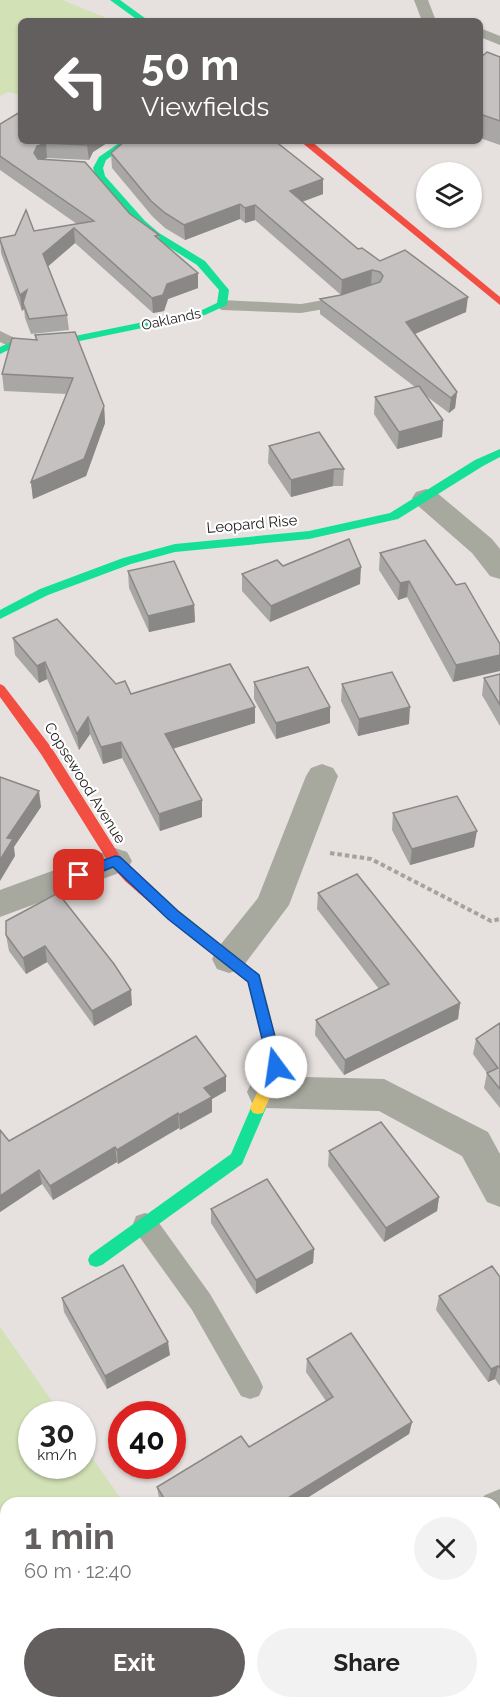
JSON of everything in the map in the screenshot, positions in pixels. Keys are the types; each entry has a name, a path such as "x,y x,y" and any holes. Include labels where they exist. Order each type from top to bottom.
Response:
{"street":[{"path":"114,0 141,18"},
{"path":"124,144 88,168 101,177 154,234 193,256 211,271 224,290 222,305"},
{"path":"309,144 500,302"},
{"name":"Oaklands","path":"8,348 70,340 205,312 222,305"},
{"name":"Leopard Rise","path":"0,615 44,592 136,558 175,548 309,535 394,516 426,498 479,462 500,453"},
{"path":"426,498 482,546 500,569"},
{"name":"Copsewood Avenue","path":"0,689 18,709 55,762 115,861 173,915 254,979 276,1067 237,1159 96,1260"},
{"path":"229,959 272,905 322,776"},
{"path":"0,904 115,861"},
{"path":"265,1092 384,1095 475,1144 500,1190"}],"lane":[{"path":"421,0 430,18"},
{"path":"483,33 500,41"},
{"path":"222,305 300,310 334,305 362,296"},
{"path":"0,336 8,348"},
{"path":"145,1224 201,1302 250,1387"}],"path":[{"path":"294,847 371,859 490,921 500,919"}],"green space":[{"path":"0,0 62,0 107,18 18,18 18,94 8,92 0,96"},
{"path":"0,1327 52,1401 18,1401 18,1479 96,1479 96,1463 120,1497 0,1497"}],"building":[{"path":"487,52 500,57 500,121 483,115 483,55"},
{"path":"18,113 18,144 43,144 37,146 34,153 38,159 85,162 130,214 159,235 155,236 198,273 167,284 163,295 152,298 74,228 43,254 67,315 29,319 23,303 27,290 20,295 0,238 15,235 26,210 34,231 94,221 0,156 0,124"},
{"path":"122,144 279,144 323,179 290,191 358,249 362,248 380,261 405,250 468,297 406,322 457,392 451,398 320,299 341,295 380,282 383,276 380,272 372,270 342,280 255,205 245,208 240,204 184,225 151,201 111,153"},
{"path":"75,332 104,406 84,459 31,482 73,378 2,374 12,338 37,340 35,335"},
{"path":"419,386 443,420 399,432 375,397"},
{"path":"319,432 344,469 334,469 291,480 269,446"},
{"path":"349,539 361,567 271,606 242,574 277,560 283,566"},
{"path":"425,540 456,585 465,583 500,644 500,655 456,665 409,581 400,583 380,553"},
{"path":"174,561 194,605 148,616 128,571"},
{"path":"57,619 116,684 125,681 131,694 230,664 255,707 165,734 202,800 159,814 121,742 101,747 88,717 77,734 45,662 37,666 13,638"},
{"path":"308,667 330,707 276,723 254,682"},
{"path":"392,672 410,707 359,719 342,684"},
{"path":"500,674 500,705 484,678"},
{"path":"0,777 39,791 7,838 13,839 0,860"},
{"path":"457,796 477,831 412,849 393,813"},
{"path":"357,874 460,1003 345,1060 316,1020 389,984 318,893"},
{"path":"58,893 114,964 131,990 92,1011 45,946 23,958 6,935 6,921"},
{"path":"500,1023 500,1089 487,1073 498,1068 476,1039"},
{"path":"196,1036 226,1076 204,1088 212,1097 179,1115 178,1113 117,1150 115,1147 50,1186 39,1170 0,1196 0,1130 9,1141"},
{"path":"381,1122 439,1197 386,1228 329,1151"},
{"path":"267,1179 314,1249 256,1280 211,1209"},
{"path":"123,1265 168,1342 105,1376 62,1298"},
{"path":"492,1266 500,1277 500,1368 498,1366 491,1369 439,1296"},
{"path":"351,1333 412,1422 290,1497 163,1497 157,1487 170,1479 186,1479 186,1469 241,1436 249,1447 333,1397 307,1359"}],"traffic: fast":[{"path":"114,0 141,18"},
{"path":"0,351 13,344 70,340 205,312 222,305 224,290 201,263 156,235 142,223 101,177 98,168 102,159 124,144"},
{"path":"0,615 44,592 127,561 175,548 309,535 394,516 479,463 500,453"},
{"path":"96,1260 237,1159 258,1108"}],"traffic: slow":[{"path":"161,904 254,979 276,1067 258,1108"}],"traffic: jam":[{"path":"309,144 500,302"},
{"path":"0,689 32,729 119,865 161,904"}],"route":[{"path":"79,875 115,861 173,915 254,979 276,1067"}]}
